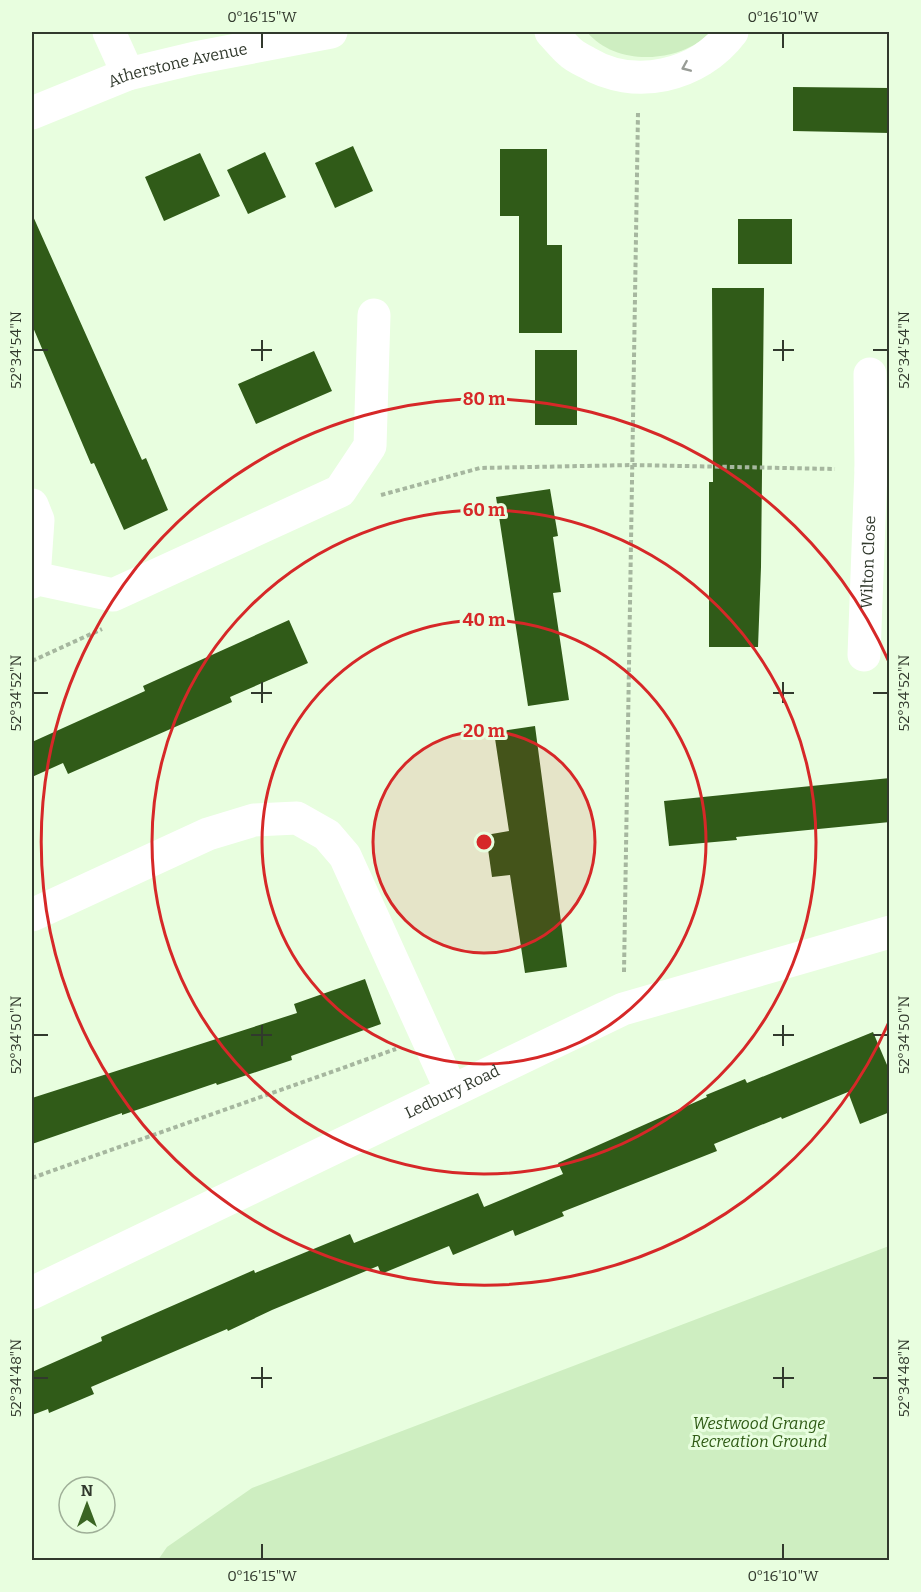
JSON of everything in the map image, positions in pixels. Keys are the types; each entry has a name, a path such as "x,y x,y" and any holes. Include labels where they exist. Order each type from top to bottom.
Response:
{"street":[{"path":"109,32 128,74"},
{"name":"Atherstone Avenue","path":"32,113 128,74 195,58 331,32"},
{"path":"551,32 571,54 600,71 634,78 668,75 699,62 732,32"},
{"path":"32,505 38,520 33,580 113,595 340,491 370,446 374,315"},
{"name":"Wilton Close","path":"864,655 880,469 870,374"},
{"path":"32,915 208,834 254,820 297,818 327,835 345,856 451,1090"},
{"name":"Ledbury Road","path":"32,1293 623,1009 890,932"}],"path":[{"path":"623,1009 638,116 634,78"},
{"path":"340,491 363,500 480,468 633,465 880,469"},
{"path":"32,1178 427,1038"}],"green space":[{"path":"587,32 711,32 695,45 679,52 637,57 609,49"},
{"name":"Westwood Grange Recreation Ground","path":"889,1246 889,1560 158,1560 167,1547 252,1488"}],"building":[{"path":"793,87 890,88 890,133 793,131"},
{"path":"353,146 373,191 335,208 315,163"},
{"path":"500,149 547,149 547,245 562,245 562,333 519,333 519,216 500,216"},
{"path":"265,152 286,197 248,214 227,170"},
{"path":"200,153 220,196 164,221 145,177"},
{"path":"32,214 142,460 146,458 168,510 124,530 94,463 91,464 32,325"},
{"path":"738,219 792,219 792,264 738,264"},
{"path":"712,288 764,288 758,647 709,647 709,482 713,482"},
{"path":"535,350 577,350 577,425 535,425"},
{"path":"314,351 332,391 256,424 238,384"},
{"path":"550,489 558,536 553,537 561,592 553,593 569,700 528,706 496,497"},
{"path":"289,620 308,663 230,697 232,702 68,774 63,763 32,777 32,742 145,691 143,686"},
{"path":"535,726 567,967 525,973 510,875 492,877 486,835 509,831 494,732"},
{"path":"890,778 890,822 669,846 664,801"},
{"path":"365,979 381,1024 291,1056 292,1060 122,1115 122,1113 32,1144 32,1098 297,1013 294,1004"},
{"path":"873,1032 890,1072 890,1112 860,1124 848,1092 714,1144 717,1151 562,1212 564,1216 515,1236 513,1230 453,1255 449,1246 381,1274 378,1266 91,1387 94,1394 49,1413 48,1409 32,1415 32,1372 102,1341 101,1337 254,1270 255,1273 350,1234 354,1243 478,1193 484,1207 563,1174 558,1163 707,1097 706,1095 745,1079 747,1083"}]}
